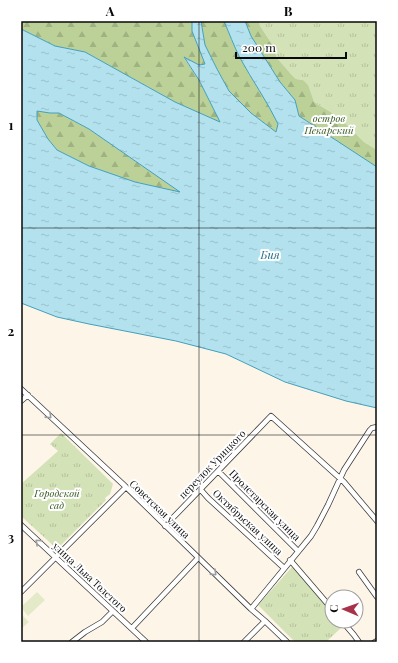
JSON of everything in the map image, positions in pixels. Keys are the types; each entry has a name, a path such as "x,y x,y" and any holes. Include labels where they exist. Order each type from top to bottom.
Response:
{"street":[{"name":"Советская улица","path":"21,389 126,487 198,558 287,642"},
{"path":"21,401 28,395"},
{"name":"переулок Урицкого","path":"165,526 271,416 340,479"},
{"path":"251,609 311,536 344,470 368,432 372,428 377,427"},
{"name":"Пролетарская улица","path":"218,471 298,551"},
{"path":"340,479 377,521"},
{"path":"21,592 126,487"},
{"name":"Октябрьская улица","path":"200,489 284,568"},
{"name":"улица Льва Толстого","path":"21,525 146,642"},
{"path":"132,628 198,558"},
{"name":"Октябрьская улица","path":"290,560 324,600"},
{"path":"359,572 377,597"},
{"path":"72,642 102,622 113,611"},
{"path":"244,642 265,621"},
{"path":"349,629 358,642"}],"green space":[{"path":"21,21 192,21 192,31 205,64 199,65 184,58 199,80 221,123 175,102 85,52 55,46 21,29"},
{"path":"201,21 224,21 240,58 279,124 276,132 251,113 229,91 205,45"},
{"name":"остров Пекарский","path":"245,21 259,21 260,26 272,44 277,58 296,79 303,80 308,85 314,102 339,117 364,142 377,150 377,167 299,116 295,100 280,82 251,36"},
{"path":"259,21 377,21 377,150 364,142 339,117 314,102 303,80 296,79 277,58 272,44 260,26"},
{"path":"36,110 59,113 89,129 182,193 135,182 89,166 57,150 48,139 37,120"},
{"name":"Городской сад","path":"61,433 113,484 110,494 105,498 106,500 57,549 21,516 21,484 58,451 50,444"},
{"path":"293,566 324,603 324,629 340,629 326,642 295,642 258,605"},
{"path":"37,592 45,600 28,616 21,607"},
{"path":"21,614 29,622 21,629"}],"water":[{"name":"Бия","path":"192,21 201,21 205,45 229,91 251,113 276,132 278,124 240,58 224,21 245,21 251,36 280,82 295,100 299,116 377,167 377,408 346,401 285,382 226,354 176,341 57,317 21,303 21,29 55,46 85,52 175,102 220,122 199,80 184,57 199,65 205,64 192,31","holes":["37,111 59,113 89,129 180,192 135,182 89,166 57,150 48,139 37,120"]}]}
